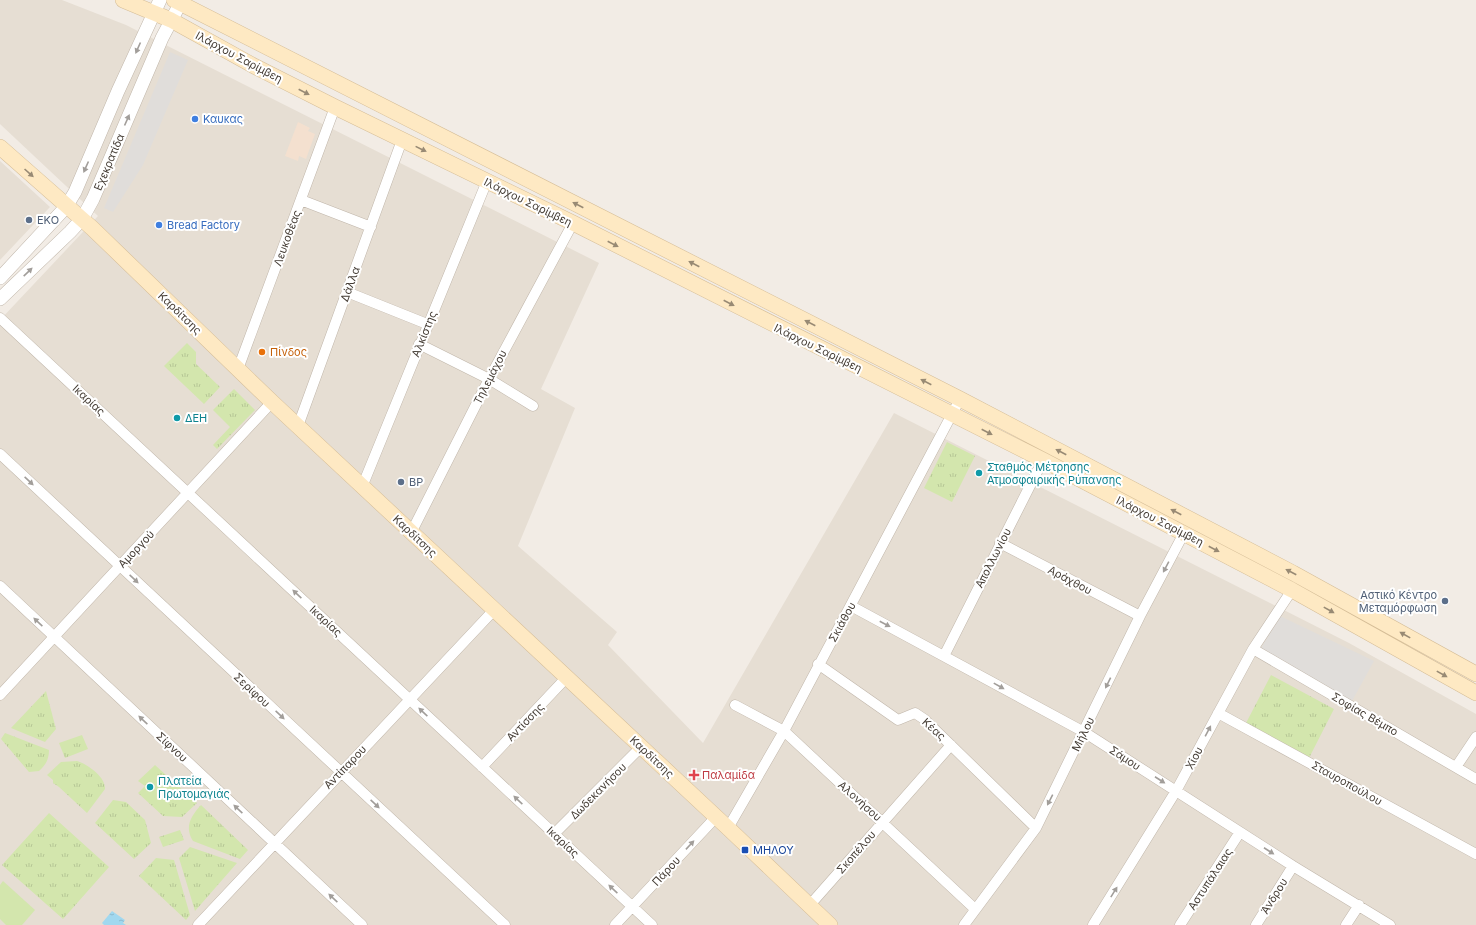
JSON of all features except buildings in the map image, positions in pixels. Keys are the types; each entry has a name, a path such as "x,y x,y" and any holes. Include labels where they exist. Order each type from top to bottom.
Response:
{"main road":[{"name":"Ιλάρχου Σαρίμβεη","path":"123,0 157,6 171,20 254,66 336,108 573,223 1043,460 1292,590 1476,693"},
{"name":"Ιλάρχου Σαρίμβεη","path":"179,1 960,400 1293,573 1476,674"},
{"name":"Καρδίτσης","path":"0,147 66,207 82,219 272,402 830,925"}],"street":[{"name":"Εχεκρατίδα","path":"0,299 82,219 93,199 179,1"},
{"name":"Εχεκρατίδα","path":"0,278 66,207 75,192 157,6"},
{"name":"Λευκοθέας","path":"238,369 336,108"},
{"name":"Δάλλα","path":"298,426 402,140"},
{"name":"Αλκίστης","path":"362,486 427,324 487,181"},
{"path":"302,200 371,227"},
{"name":"Τηλεμάχου","path":"411,533 489,379 573,223"},
{"path":"347,292 427,324"},
{"name":"Ικαρίας","path":"0,318 652,925"},
{"path":"419,344 489,379 533,406"},
{"name":"Σκιάθου","path":"728,828 784,731 818,664 851,606 960,400"},
{"name":"Αμοργού","path":"0,695 272,402"},
{"name":"Σερίφου","path":"0,454 505,925"},
{"name":"Απολλωνίου","path":"944,656 1043,460"},
{"name":"Μήλου","path":"964,925 1036,828 1140,616 1184,533"},
{"name":"Αράχθου","path":"1000,543 1140,616"},
{"name":"Σίφνου","path":"0,586 362,925"},
{"name":"Χίου","path":"1093,925 1176,791 1253,649 1292,590"},
{"name":"Σάμου","path":"851,606 1084,732 1293,866 1390,925"},
{"name":"Αντίπαρου","path":"198,925 340,771 410,700 494,610"},
{"name":"Σοφίας Βέμπο","path":"1253,649 1476,779"},
{"name":"Κέας","path":"818,664 898,720 915,713 924,719 1036,828"},
{"name":"Αντίσσης","path":"482,767 567,677"},
{"name":"Αλονήσου","path":"735,705 784,731 975,909"},
{"name":"Σταυροπούλου","path":"1218,713 1476,854"},
{"path":"1456,767 1476,736"},
{"name":"Σκοπέλου","path":"809,906 882,821 951,745"},
{"name":"Δωδεκανήσου","path":"554,834 641,747"},
{"name":"Πάρου","path":"615,925 716,817"},
{"name":"Αστυπάλαιας","path":"1180,925 1240,832"},
{"name":"Άνδρου","path":"1256,925 1293,866"},
{"path":"1346,925 1359,905"}],"shaded area":[{"path":"0,0 62,0 126,25 599,263 541,389 575,408 518,546 617,632 608,645 703,743 894,413 1349,643 1476,714 1476,925 0,925 0,320 98,216 0,124"},
{"path":"170,52 188,60 143,165 113,212 104,208"},
{"path":"298,122 310,128 308,131 315,134 306,159 299,156 298,161 285,156"},
{"path":"0,161 50,207 0,260"},
{"path":"1280,616 1374,661 1352,701 1260,650"}],"green space":[{"path":"187,343 196,352 196,364 220,387 204,404 164,366"},
{"path":"234,389 255,410 217,449 213,445 230,427 213,410"},
{"path":"947,442 975,456 952,502 924,488"},
{"path":"1271,675 1334,709 1309,758 1246,723"},
{"path":"46,691 56,729 45,742 11,728"},
{"path":"5,733 49,750 48,759 39,771 29,772 1,739"},
{"path":"82,735 88,749 65,758 59,743"},
{"path":"77,761 86,765 99,776 105,789 87,813 53,783 53,780 47,775 61,762"},
{"path":"155,765 197,803 182,817 163,816 138,793 145,786 138,781"},
{"path":"113,800 126,802 145,820 151,843 134,859 95,823"},
{"path":"201,805 248,850 240,859 193,841 190,836 189,826 194,813"},
{"path":"49,813 109,867 63,919 2,865"},
{"path":"180,830 184,840 163,847 159,837"},
{"path":"190,847 237,863 195,911 179,858"},
{"path":"156,858 174,860 190,915 186,920 139,876"},
{"path":"3,881 35,910 22,925 6,925 0,919 0,885"}],"water":[{"path":"112,911 125,920 123,923 126,925 104,925 102,923"}],"place":[{"name":"Καυκας","path":"195,119"},
{"name":"EKO","path":"29,220"},
{"name":"Bread Factory","path":"159,225"},
{"name":"Πίνδος","path":"262,352"},
{"name":"ΔΕΗ","path":"177,418"},
{"name":"Σταθμός Μέτρησης Ατμοσφαιρικής Ρύπανσης","path":"979,473"},
{"name":"BP","path":"401,482"},
{"name":"Αστικό Κέντρο Μεταμόρφωση","path":"1445,601"},
{"name":"Παλαμίδα","path":"694,775"},
{"name":"Πλατεία Πρωτομαγιάς","path":"150,787"},
{"name":"ΜΗΛΟΥ","path":"745,850"}]}
